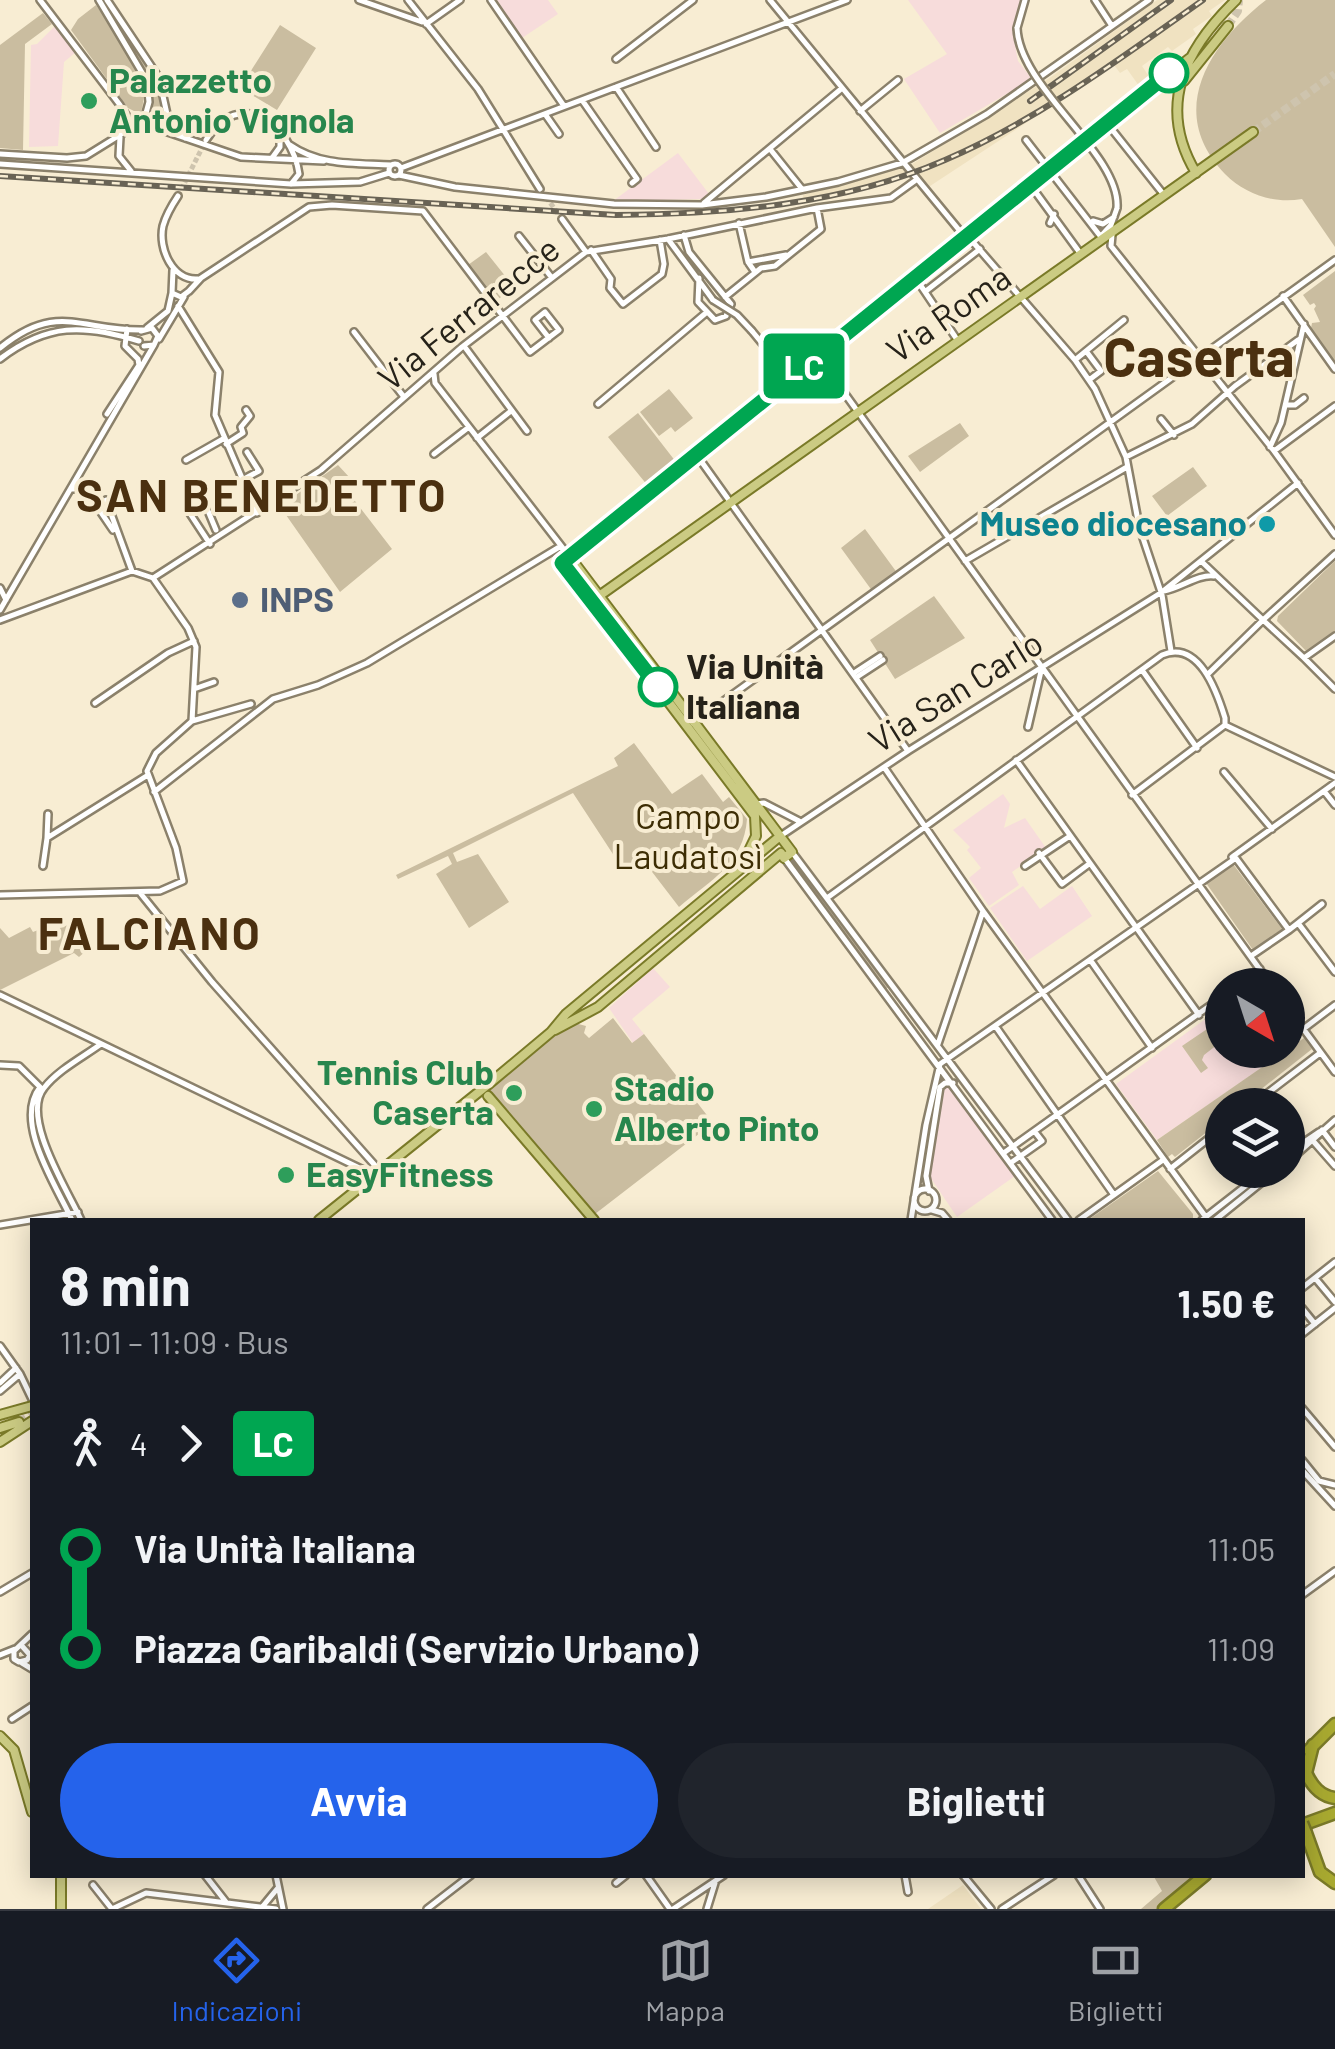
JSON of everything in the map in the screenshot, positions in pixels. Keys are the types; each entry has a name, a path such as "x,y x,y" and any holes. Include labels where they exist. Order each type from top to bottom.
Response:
{"highway":[{"path":"1305,1755 1335,1724"},
{"path":"1313,1745 1306,1773 1316,1789 1335,1798"},
{"path":"1305,1827 1335,1812"},
{"path":"1305,1830 1320,1872 1335,1883"},
{"path":"1164,1909 1200,1878"}],"main road":[{"path":"1196,173 1180,137 1178,90 1190,58 1212,24 1236,0"},
{"path":"1178,90 1228,26"},
{"path":"786,854 780,837 566,560 1048,168 1190,58"},
{"name":"Via Roma","path":"596,598 1253,132"},
{"path":"691,724 755,816 756,836 740,869"},
{"path":"321,1218 551,1032 606,981 780,837"},
{"path":"771,844 786,854"},
{"path":"551,1032 583,1018 786,854"},
{"path":"684,915 693,926"},
{"path":"619,970 618,976 626,982"},
{"path":"606,981 614,984 616,992"},
{"path":"578,1005 577,1012 583,1018"},
{"path":"488,1096 490,1082"},
{"path":"475,1094 488,1096 592,1218"},
{"path":"0,1415 30,1410"},
{"path":"0,1442 30,1412"},
{"path":"0,1428 20,1422"},
{"path":"0,1736 14,1750 30,1805"},
{"path":"61,1878 61,1909"}],"street":[{"path":"40,0 128,118 118,151 133,173"},
{"path":"0,154 86,156 138,123 150,102 146,81 98,0"},
{"path":"108,0 160,78 167,114 188,140"},
{"path":"359,0 426,24"},
{"path":"408,0 495,115 540,188"},
{"path":"426,24 460,0"},
{"path":"491,0 564,106"},
{"path":"616,59 693,0"},
{"path":"770,0 916,180 980,249 1089,380 1126,457 1139,526 1162,592 1171,652"},
{"path":"390,169 394,176 564,106 845,0"},
{"path":"1026,0 1018,28 1026,60 1113,181 1118,215 1129,218"},
{"path":"1095,0 1112,26"},
{"path":"0,164 291,184 360,182 396,164 400,171 455,187 614,204 702,204 802,189 902,163 1010,100 1149,0"},
{"path":"860,111 898,80"},
{"path":"1160,82 1178,90"},
{"path":"616,87 656,147"},
{"path":"702,204 842,89"},
{"path":"582,100 637,178 632,182"},
{"path":"120,105 138,123 242,157 390,169"},
{"path":"206,140 222,119 240,113 262,116 288,144 296,160 299,174 291,184"},
{"path":"544,114 559,134"},
{"path":"1092,142 1108,125 1164,195"},
{"path":"271,159 280,146 280,134"},
{"path":"1026,140 1101,237"},
{"path":"288,144 306,156 324,161"},
{"path":"770,149 802,189"},
{"name":"Via Ferrarecce","path":"153,578 321,470 434,370 588,251 891,198 916,180"},
{"path":"1029,184 1081,254"},
{"path":"142,367 144,329 168,311 172,293 172,267 163,243 163,227 178,196"},
{"path":"0,610 187,293 201,278 310,207 423,211 530,352 549,338 559,330 545,312 535,320 549,338"},
{"path":"725,297 761,268 775,266 821,229 817,208"},
{"path":"1090,219 1103,224 1116,211"},
{"path":"1101,237 1116,211"},
{"path":"1050,223 1054,214"},
{"path":"1093,245 1129,218"},
{"path":"562,219 610,279 610,288 623,304 662,274 664,240"},
{"path":"740,224 748,262 755,273"},
{"path":"1114,232 1111,246 1335,535"},
{"path":"684,235 706,294 737,314 790,377"},
{"path":"519,236 552,278"},
{"path":"664,240 725,297 732,308 726,316 715,320 707,312 696,298 706,294"},
{"path":"926,292 980,249"},
{"path":"748,262 789,254"},
{"path":"691,724 1335,260"},
{"path":"172,267 185,279 187,293"},
{"path":"915,276 958,341"},
{"path":"173,281 201,278"},
{"path":"172,293 179,297 187,293"},
{"path":"1283,296 1335,369"},
{"path":"178,306 219,372 215,416 257,513"},
{"path":"598,404 707,312"},
{"path":"1075,360 1124,320"},
{"path":"0,348 22,331 49,322 78,321 156,332 155,343"},
{"path":"1272,449 1286,405 1298,340 1305,326"},
{"path":"107,414 139,365 127,349 127,329"},
{"path":"0,359 28,339 48,331 78,330 155,343"},
{"path":"354,332 404,396"},
{"path":"1056,338 1062,332"},
{"path":"1126,457 1192,424 1298,340"},
{"path":"464,346 527,432"},
{"path":"1086,351 1102,371 1089,380"},
{"path":"817,355 1259,968"},
{"path":"1294,361 1300,368"},
{"path":"434,370 435,383 561,546 566,560"},
{"path":"424,380 435,383"},
{"path":"1286,405 1295,405 1304,398"},
{"path":"1272,449 1335,406"},
{"path":"186,460 243,433 241,427 250,416 246,410"},
{"path":"477,438 512,411"},
{"path":"1161,420 1174,435"},
{"path":"434,454 468,427"},
{"path":"242,480 260,471 247,452"},
{"path":"696,454 908,751"},
{"path":"965,561 1128,467"},
{"path":"1162,592 1298,484"},
{"path":"70,490 83,486 115,532 132,571"},
{"path":"106,500 115,532"},
{"path":"206,506 219,534"},
{"path":"189,512 210,544"},
{"path":"154,792 273,699 368,663 561,546"},
{"path":"1209,673 1335,554"},
{"path":"1202,562 1335,689"},
{"path":"0,620 132,571 153,578 194,641 192,721"},
{"path":"1162,592 1212,574"},
{"path":"0,588 6,600"},
{"name":"Via San Carlo","path":"780,837 908,751 1162,592"},
{"path":"1304,658 1335,636"},
{"path":"95,702 194,641"},
{"path":"827,898 1142,670 1171,652 1179,653 1209,673 1226,718 1225,725 1132,795"},
{"path":"856,675 882,658"},
{"path":"1028,727 1042,668"},
{"path":"1142,670 1196,748"},
{"path":"194,689 214,682"},
{"path":"47,838 148,775 156,753 192,721 251,704"},
{"path":"940,1064 1091,961 1335,780 1225,725"},
{"path":"1016,760 1199,1014"},
{"path":"884,767 983,911 1207,1218"},
{"path":"1224,772 1272,829"},
{"path":"148,775 183,873 183,881 148,900"},
{"path":"1324,791 1335,805"},
{"path":"754,804 764,804 802,822"},
{"path":"43,866 48,814"},
{"path":"1025,866 1070,836"},
{"path":"786,854 827,898 1067,1218"},
{"path":"786,854 1051,1218"},
{"path":"1040,854 1064,887 1090,864"},
{"path":"1235,857 1289,930"},
{"path":"0,884 2,894 160,891"},
{"path":"135,892 148,900 212,982 376,1170"},
{"path":"1252,956 1322,904"},
{"path":"938,1044 983,911"},
{"path":"1298,924 1335,972"},
{"path":"1091,961 1152,1048"},
{"path":"886,993 894,987"},
{"path":"0,995 362,1170 376,1170"},
{"path":"1305,1030 1335,1007"},
{"path":"1005,1153 1205,1010"},
{"path":"996,1027 1114,1196"},
{"path":"1305,1033 1335,1072"},
{"path":"78,1212 71,1217 54,1181 42,1147 37,1106 41,1088 101,1044"},
{"path":"1274,1088 1320,1052"},
{"path":"914,1218 926,1124 940,1064"},
{"path":"0,1065 19,1066 41,1088"},
{"path":"932,1210 936,1204 926,1176 940,1087 953,1083"},
{"path":"1305,1142 1335,1120"},
{"path":"1322,1130 1335,1146"},
{"path":"1012,1162 1042,1142 1035,1132"},
{"path":"1305,1144 1311,1138"},
{"path":"1311,1138 1335,1166"},
{"path":"1170,1169 1205,1141"},
{"path":"42,1147 81,1218"},
{"path":"1082,1218 1163,1160"},
{"path":"362,1170 363,1184"},
{"path":"54,1181 62,1179"},
{"path":"1225,1207 1246,1188"},
{"path":"1209,1218 1252,1188"},
{"path":"923,1211 915,1196 921,1189 929,1191"},
{"path":"1225,1207 1233,1218"},
{"path":"916,1218 923,1211 932,1210 946,1218"},
{"path":"0,1224 30,1221"},
{"path":"1305,1286 1335,1262"},
{"path":"1305,1332 1335,1305 1315,1278"},
{"path":"1305,1312 1315,1324"},
{"path":"0,1346 18,1371 30,1404"},
{"path":"0,1383 18,1371"},
{"path":"0,1391 18,1371"},
{"path":"1305,1412 1335,1447"},
{"path":"1305,1464 1320,1481 1335,1485"},
{"path":"1305,1473 1335,1506"},
{"path":"1305,1593 1335,1571"},
{"path":"0,1592 30,1574"},
{"path":"1,1655 25,1650"},
{"path":"14,1659 25,1650"},
{"path":"22,1662 27,1660 25,1650"},
{"path":"1,1655 30,1668"},
{"path":"12,1719 30,1707"},
{"path":"206,1878 228,1904"},
{"path":"92,1886 112,1909 146,1893 239,1908 280,1909 277,1878"},
{"path":"427,1909 466,1878"},
{"path":"616,1883 622,1878"},
{"path":"648,1878 672,1909 720,1878"},
{"path":"906,1878 908,1892"},
{"path":"965,1878 991,1909"},
{"path":"1002,1909 1049,1878"},
{"path":"1080,1878 1100,1909"},
{"path":"707,1909 716,1881"},
{"path":"261,1907 278,1886"}],"shaded area":[{"path":"497,0 548,0 558,14 522,38"},
{"path":"908,0 1021,0 1014,20 1014,40 1018,61 1032,79 940,133 904,79 947,54"},
{"path":"1157,0 1225,0 1209,11 1212,16 1193,29 1196,34 1172,51 1168,47 1142,66 1152,81 1142,90 1127,69 1120,73 1114,65 927,188 915,173 804,203 803,195 909,166 1051,77"},
{"path":"56,25 76,52 64,62 58,146 29,147 31,45"},
{"path":"678,153 709,194 702,199 613,201"},
{"path":"1003,794 1010,804 1004,828 1025,818 1046,848 1012,872 1019,885 989,906 969,878 981,868 967,850 970,847 953,830"},
{"path":"1023,886 1040,909 1072,886 1092,916 1027,961 990,908"},
{"path":"653,968 670,987 632,1019 644,1034 633,1043 609,1008"},
{"path":"1205,1019 1205,1068 1261,1068 1232,1088 1205,1088 1205,1107 1157,1140 1116,1084"},
{"path":"940,1087 951,1087 1015,1176 957,1217 926,1171"},
{"path":"963,1885 981,1909 928,1909"}],"green space":[{"path":"102,0 155,77 171,129 146,120 151,88 146,72"},
{"path":"1266,0 1335,0 1335,247 1302,199 1270,199 1251,192 1225,174 1207,151 1198,127 1197,103 1212,58 1227,37"},
{"path":"96,5 137,73 142,87 140,114 128,108 71,30"},
{"path":"43,13 52,24 25,44 23,150 0,148 0,45"},
{"path":"280,25 316,48 277,110 240,88"},
{"path":"486,252 514,287 496,301 468,265"},
{"path":"1335,271 1335,362 1311,328 1312,323 1320,322 1316,306 1310,305 1303,295"},
{"path":"669,389 693,418 675,432 671,427 659,436 640,412"},
{"path":"638,413 676,462 648,486 608,437"},
{"path":"960,423 969,436 920,472 908,456"},
{"path":"338,465 350,478 348,492 392,549 340,592 286,515 292,510 286,502"},
{"path":"1193,467 1207,486 1167,516 1152,496"},
{"path":"865,529 898,574 873,592 841,548"},
{"path":"1335,561 1335,631 1312,651 1306,651 1277,621 1278,616"},
{"path":"934,596 965,638 895,679 870,640"},
{"name":"Campo Laudatosì","path":"634,743 672,794 702,774 723,802 729,797 747,819 745,834 733,859 679,907 646,864 624,871 573,793 453,853 457,862 478,854 509,902 469,928 436,874 452,864 448,856 398,879 396,875 618,766 614,758"},
{"path":"791,855 891,985 886,989 787,859"},
{"path":"1233,864 1282,929 1253,950 1206,883"},
{"path":"76,922 88,949 79,957 74,953 0,990 0,928 9,938 30,927 33,932 51,925 54,930"},
{"path":"613,1018 632,1043 644,1034 713,1123 595,1214 490,1091 492,1084 551,1032 571,1022 586,1026 584,1033 589,1038"},
{"path":"1205,1030 1202,1060 1208,1068 1201,1073 1182,1046"},
{"path":"1261,1068 1288,1068 1263,1088 1232,1088"},
{"path":"1205,1107 1205,1133 1175,1157 1168,1157 1157,1140"},
{"path":"1158,1171 1193,1214 1193,1218 1091,1218"},
{"path":"1155,1878 1195,1878 1159,1909 1141,1909 1162,1891"}],"tunnel":[{"path":"1228,26 1238,11 1239,0"},
{"path":"1253,132 1335,74"},
{"path":"178,196 205,142"},
{"path":"546,197 562,219"},
{"path":"19,1422 30,1415"}],"railway":[{"path":"1030,101 1171,0"},
{"path":"0,176 616,215 784,204 906,175 979,144 1078,87 1203,0"}],"bus line":[{"name":"LC","path":"658,687 562,563 1169,73"}],"place":[{"name":"Palazzetto Antonio Vignola","path":"89,101"},
{"name":"Museo diocesano","path":"1267,524"},
{"name":"INPS","path":"240,600"},
{"name":"Via Unità Italiana","path":"658,687"},
{"name":"Tennis Club Caserta","path":"514,1093"},
{"name":"Stadio Alberto Pinto","path":"594,1109"},
{"name":"EasyFitness","path":"286,1175"}],"district":[{"name":"Caserta","path":"1199,358"},
{"name":"SAN BENEDETTO","path":"262,496"},
{"name":"FALCIANO","path":"150,934"}]}
